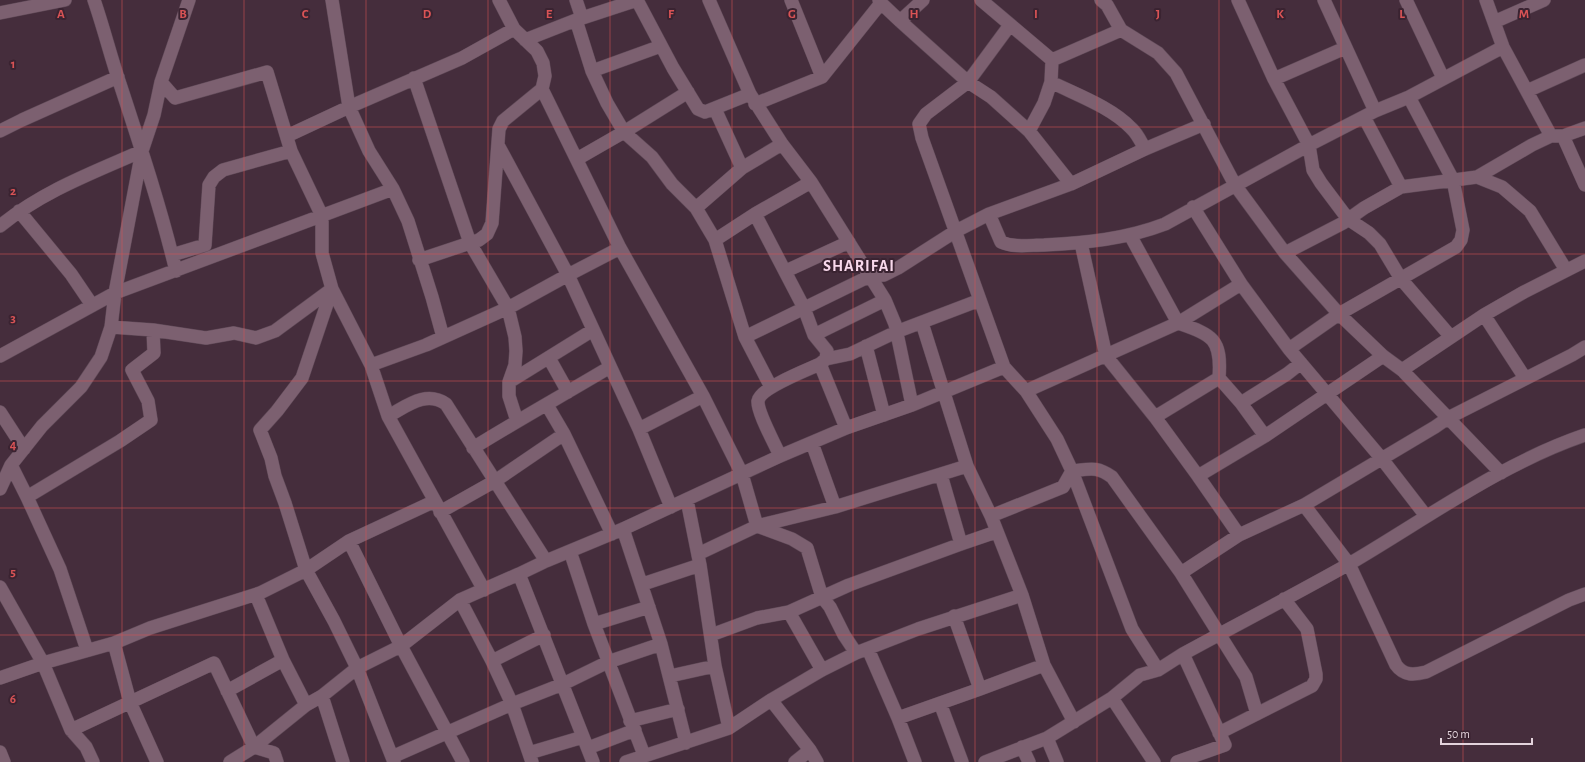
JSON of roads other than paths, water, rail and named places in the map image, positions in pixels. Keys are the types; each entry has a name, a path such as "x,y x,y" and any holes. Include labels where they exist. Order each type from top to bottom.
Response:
{"street":[{"path":"0,14 65,0"},
{"path":"94,0 142,151 176,271"},
{"path":"0,489 11,465 42,426 82,387 101,357 111,327 115,293 142,151 154,115 161,82 189,0"},
{"path":"332,0 349,107 369,151 393,189 408,221 419,260 432,297 443,338"},
{"path":"419,260 470,243 487,234 492,223 499,128 503,121 542,89 545,76 543,63 537,51 514,29 500,0"},
{"path":"576,0 579,19 592,71 608,103 624,132 652,157 672,184 696,208 714,240 746,337 771,387"},
{"path":"525,40 579,19 637,0 661,46 698,109 705,112 822,77 880,2 968,82 991,98 1029,131 1071,184"},
{"path":"709,0 752,99 810,182 885,300 896,332 912,405"},
{"path":"791,0 822,77"},
{"path":"900,21 923,0"},
{"path":"981,0 1052,60"},
{"path":"1238,0 1274,79 1309,145 1313,170 1348,220 1369,233 1380,244 1401,279 1451,337"},
{"path":"1324,0 1345,48 1369,114 1401,187"},
{"path":"1406,0 1443,78"},
{"path":"1486,0 1502,47 1527,92 1557,136 1585,185"},
{"path":"1494,22 1544,0"},
{"path":"1107,2 1121,30 1158,53 1176,73 1235,185 1285,253 1339,314 1383,356 1402,370 1501,473"},
{"path":"1010,25 968,82 926,114 919,124 922,138 1004,366 1026,391 1057,439 1072,471 1132,629 1158,670"},
{"path":"287,136 469,54 514,29"},
{"path":"1052,60 1121,30"},
{"path":"592,71 661,46"},
{"path":"989,214 1001,242 1008,245 1022,246 1081,243 1130,235 1165,224 1309,145 1369,114 1409,97 1502,47"},
{"path":"1274,79 1345,48"},
{"path":"1029,131 1044,103 1051,82 1052,60"},
{"path":"1527,92 1585,65"},
{"path":"161,82 175,98 267,72 291,151 322,216 322,253 332,289 372,365 388,416 484,590"},
{"path":"0,131 118,78"},
{"path":"414,78 470,243 508,308 515,338 516,351 515,365 508,382 508,396 517,421"},
{"path":"1051,82 1109,111 1121,119 1132,129 1145,149"},
{"path":"542,89 620,248 703,396 742,474 757,526"},
{"path":"577,159 688,92"},
{"path":"1289,349 1339,314 1456,247 1461,240 1463,230 1453,180 1409,97"},
{"path":"715,109 742,168"},
{"path":"746,337 870,276 884,275 894,270 956,231 989,214 1071,184 1145,149 1204,124"},
{"path":"1285,253 1348,220 1364,208 1401,187 1477,177 1532,145 1585,128"},
{"path":"696,208 742,168 782,144"},
{"path":"498,145 568,275 639,429 671,507"},
{"path":"0,226 19,211 44,195 142,151"},
{"path":"172,255 205,245 209,185 214,177 223,170 291,151"},
{"path":"1477,177 1502,187 1530,211 1566,270"},
{"path":"714,240 810,182"},
{"path":"0,356 115,293 393,189"},
{"path":"1193,208 1241,284 1289,349 1382,459 1426,516"},
{"path":"19,211 66,268 92,305"},
{"path":"755,214 786,271 804,308 814,335 827,351 823,362 846,428"},
{"path":"1130,235 1178,323 1199,330 1211,337 1217,347 1220,362 1219,378 1241,403 1265,436"},
{"path":"786,271 849,242"},
{"path":"1081,243 1106,356 1155,417 1239,535"},
{"path":"372,365 443,338 508,308 620,248"},
{"path":"1402,370 1484,315 1585,261"},
{"path":"1026,391 1178,323 1241,284"},
{"path":"111,327 153,330 206,338 234,333 256,338 275,331 332,289"},
{"path":"332,289 302,378 277,411 260,430 271,458 275,476 306,570 357,668 393,760 512,704 563,684 608,662 661,644"},
{"path":"814,335 885,300"},
{"path":"780,456 759,410 758,401 761,394 771,387 823,362 850,354 896,332 980,300"},
{"path":"1484,315 1525,378"},
{"path":"922,323 967,466 991,516 1022,595 1044,665 1074,722"},
{"path":"27,497 120,441 151,420 148,401 132,370 154,353 153,330"},
{"path":"508,382 594,330"},
{"path":"866,346 884,415"},
{"path":"1181,573 1239,535 1304,504 1382,459 1448,418 1585,347"},
{"path":"1198,476 1265,436 1383,356"},
{"path":"549,358 568,392"},
{"path":"1241,403 1287,374 1301,363"},
{"path":"230,762 254,747 306,705 322,696 357,668 401,646 460,600 687,500 780,456 846,428 912,405 1004,366"},
{"path":"473,448 610,367"},
{"path":"1155,417 1219,378"},
{"path":"639,429 696,401 703,396"},
{"path":"388,416 414,402 428,397 439,399 446,404 546,561"},
{"path":"547,405 618,531 643,584 670,676 686,743"},
{"path":"0,412 24,449"},
{"path":"0,678 43,663 114,643 150,628 256,595 306,570 349,541 495,481 564,434"},
{"path":"984,762 1047,738 1112,698 1140,675 1158,670 1219,634 1349,564 1426,516 1501,473 1572,439 1585,435"},
{"path":"812,443 835,507"},
{"path":"11,465 60,569 87,650"},
{"path":"643,584 699,559 757,526 835,507 967,466"},
{"path":"1072,471 1096,468 1104,471 1112,478 1181,573 1246,677 1257,714"},
{"path":"991,516 1063,487 1072,471"},
{"path":"941,475 961,544"},
{"path":"687,500 699,559 711,635 714,666 729,728"},
{"path":"1304,504 1349,564 1396,665 1400,670 1414,675 1426,672 1569,600 1585,594"},
{"path":"757,526 792,539 807,548 822,597 830,607 844,634 862,651 898,718 916,762"},
{"path":"711,635 757,618 789,612 849,585 996,532"},
{"path":"349,541 401,646 449,733 463,762"},
{"path":"570,551 594,624 644,755"},
{"path":"519,574 593,762"},
{"path":"0,587 43,663 71,730 86,747 93,762"},
{"path":"256,595 283,660 306,705"},
{"path":"626,762 729,728 770,700 822,670 862,651 918,628 1022,595"},
{"path":"1219,733 1312,686 1316,679 1307,629 1284,599"},
{"path":"460,600 492,661 512,704 531,757 586,742 678,709"},
{"path":"594,624 649,608"},
{"path":"789,612 822,670"},
{"path":"954,616 980,689"},
{"path":"492,661 544,635"},
{"path":"114,643 130,702 157,762"},
{"path":"1177,762 1225,746 1183,654"},
{"path":"227,691 283,660"},
{"path":"71,730 214,663 254,747 274,753 277,762"},
{"path":"898,718 1044,665"},
{"path":"670,676 714,666"},
{"path":"322,696 343,762"},
{"path":"1112,698 1154,762"},
{"path":"770,700 810,750 817,762"},
{"path":"940,703 962,762"},
{"path":"1047,738 1057,762"},
{"path":"1022,747 1029,762"},
{"path":"796,762 810,750"},
{"path":"0,752 4,762"}],"district":[{"name":"SHARIFAI","path":"859,265"}]}
